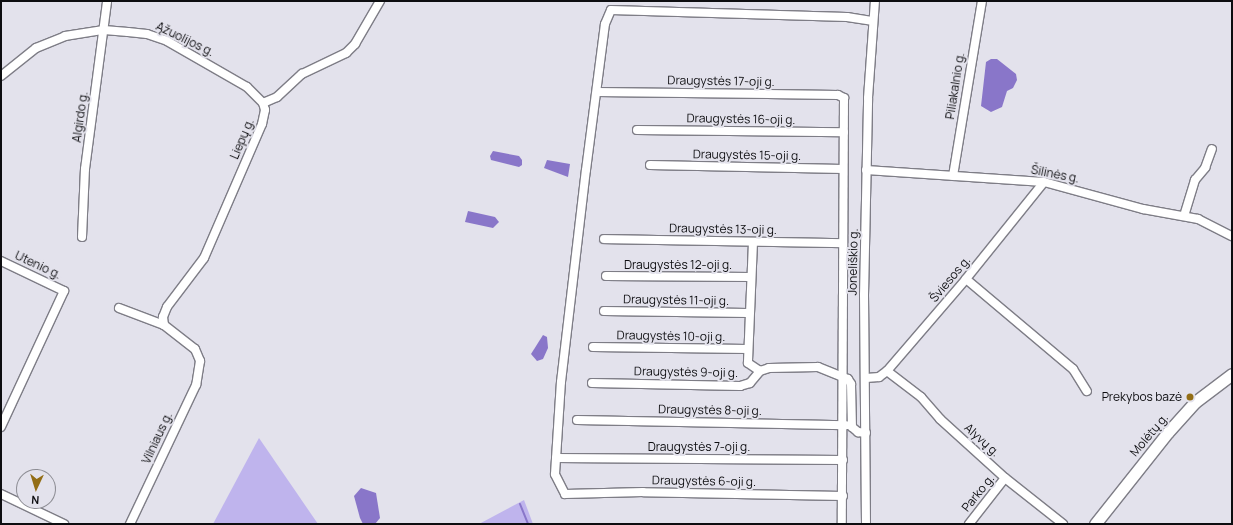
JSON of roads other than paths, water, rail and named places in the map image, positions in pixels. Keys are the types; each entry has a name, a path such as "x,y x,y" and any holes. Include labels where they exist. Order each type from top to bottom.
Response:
{"street":[{"name":"Algirdo g.","path":"82,237 85,169 107,1"},
{"path":"264,103 277,97 302,74 346,53 355,44 380,1"},
{"name":"Joneliškio g.","path":"866,524 866,170 872,21 875,1"},
{"name":"Piliakalnio g.","path":"953,176 982,1"},
{"path":"556,458 561,382 605,24 611,10 847,17 872,21"},
{"name":"Ąžuolijos g.","path":"1,76 22,57 65,36 104,30 147,34 167,41 247,87 264,103"},
{"name":"Draugystės 17-oji g.","path":"597,92 838,94 844,98 844,132"},
{"name":"Liepų g.","path":"164,325 163,317 167,307 204,258 262,124 265,110 264,103"},
{"name":"Draugystės 16-oji g.","path":"637,130 844,132"},
{"path":"842,524 842,243 844,132"},
{"path":"1184,216 1195,180 1205,168 1212,148"},
{"name":"Draugystės 15-oji g.","path":"650,165 843,169"},
{"name":"Šilinės g.","path":"866,170 1044,182 1143,209 1184,216 1214,226 1232,236"},
{"name":"Šviesos g.","path":"866,378 879,377 888,371 966,279 1044,182"},
{"name":"Draugystės 13-oji g.","path":"604,239 842,243"},
{"path":"753,242 748,313 748,362 760,371 818,367 843,375 851,384 852,427"},
{"name":"Utenio g.","path":"1,261 64,290 1,427"},
{"name":"Draugystės 12-oji g.","path":"606,276 751,277"},
{"path":"966,279 1073,369 1087,391"},
{"path":"119,308 164,325"},
{"name":"Draugystės 11-oji g.","path":"604,311 748,313"},
{"name":"Vilniaus g.","path":"130,524 196,385 200,362 195,349 164,325"},
{"name":"Draugystės 10-oji g.","path":"593,347 748,350"},
{"name":"Draugystės 9-oji g.","path":"592,383 740,386 750,383 760,371"},
{"name":"Alyvų g.","path":"888,371 921,397 940,418 1005,478 1063,524"},
{"name":"Molėtų g.","path":"1095,524 1168,432 1195,402 1232,374"},
{"name":"Draugystės 8-oji g.","path":"577,420 843,424 852,427 858,432 866,433"},
{"name":"Draugystės 7-oji g.","path":"556,458 843,460"},
{"name":"Draugystės 6-oji g.","path":"556,458 555,474 565,494 643,492 843,496"},
{"name":"Parko g.","path":"969,524 1005,478"},
{"path":"1,494 64,524"}],"waterway":[{"path":"520,504 528,524"}],"place":[{"name":"Prekybos bazė","path":"1190,397"}]}
